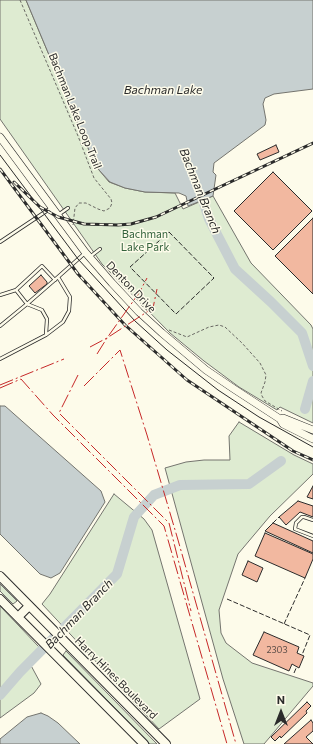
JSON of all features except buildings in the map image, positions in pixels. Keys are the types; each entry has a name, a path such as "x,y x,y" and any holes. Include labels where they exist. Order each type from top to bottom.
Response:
{"main road":[{"name":"Denton Drive","path":"0,136 87,255 125,298 162,333 206,370 263,404 280,419 283,424 313,439"},
{"name":"Denton Drive","path":"280,419 283,418 313,430"},
{"name":"Harry Hines Boulevard","path":"0,576 166,744"},
{"path":"0,599 144,744"},
{"path":"18,617 29,606"}],"lane":[{"path":"0,242 51,207"},
{"path":"57,215 68,208"},
{"path":"0,326 58,277 87,255 100,248"},
{"path":"0,295 16,290 42,266 55,280"},
{"path":"0,359 46,335 63,322 68,311 70,297 58,277"},
{"path":"16,290 27,304 42,310 47,319 46,335"},
{"path":"313,520 302,517 296,523 295,529 313,536"}],"path":[{"name":"Bachman Lake Loop Trail","path":"20,0 78,136 94,178 111,199 112,203 110,208 104,211 86,203 79,203 75,208 73,225"},
{"path":"138,301 153,315"},
{"path":"166,327 172,332 187,337 209,327 220,325 225,327 254,356 264,369 266,378 261,393 263,404"}],"green space":[{"name":"Bachman Lake Park","path":"0,0 26,0 91,155 99,170 109,182 125,188 145,192 175,193 183,209 213,196 251,263 311,325 313,329 313,423 280,407 277,410 239,387 204,361 170,333 102,264 0,119"},
{"path":"239,422 294,455 313,464 313,474 270,516 238,554 219,610 221,633 226,643 252,663 313,683 313,686 264,744 244,744 223,679 165,468 186,462 230,460 229,436"},
{"path":"114,494 144,519 152,530 200,699 159,729 42,604 50,594"},
{"path":"0,584 17,601 13,604 0,591"},
{"path":"0,606 39,647 28,660 41,684 34,693 0,718"},
{"path":"66,651 157,744 150,744 63,655"}],"water":[{"name":"Bachman Lake","path":"26,0 313,0 313,89 274,94 265,98 263,104 266,120 265,125 214,163 213,172 216,175 213,196 188,206 186,196 179,193 145,192 125,188 110,182 99,170 91,155"},
{"path":"0,406 5,406 101,491 105,502 60,573 51,578 40,574 0,534"},
{"path":"41,713 58,723 80,744 0,744 0,739 27,717"}],"waterway":[{"name":"Bachman Branch","path":"199,188 209,219 235,269 302,333 313,366"},
{"name":"Bachman Branch","path":"305,409 313,381"},
{"name":"Bachman Branch","path":"0,695 20,672 117,574 134,517 154,495 180,485 249,484 281,461"}],"tram line":[{"path":"0,155 78,259 135,321 167,350 218,390 259,417 313,447"}],"railway":[{"path":"14,182 40,207 58,217 84,224 131,224 156,217 313,143"},
{"path":"0,169 78,274 125,325 187,380 293,451 313,460"}],"fence":[{"path":"169,232 214,278 176,314 130,267 169,232"},
{"path":"273,523 279,517"},
{"path":"284,624 305,578"},
{"path":"227,599 310,635 302,655"},
{"path":"294,673 297,666"}],"power":[{"path":"90,347 107,338 139,293 147,278"},
{"path":"97,354 107,338 153,308 157,289"},
{"path":"84,386 120,350 178,540 236,744"},
{"path":"0,385 64,359"},
{"path":"78,375 59,413 169,523 191,611"},
{"path":"0,388 21,379 53,415 164,526 227,744"}]}
